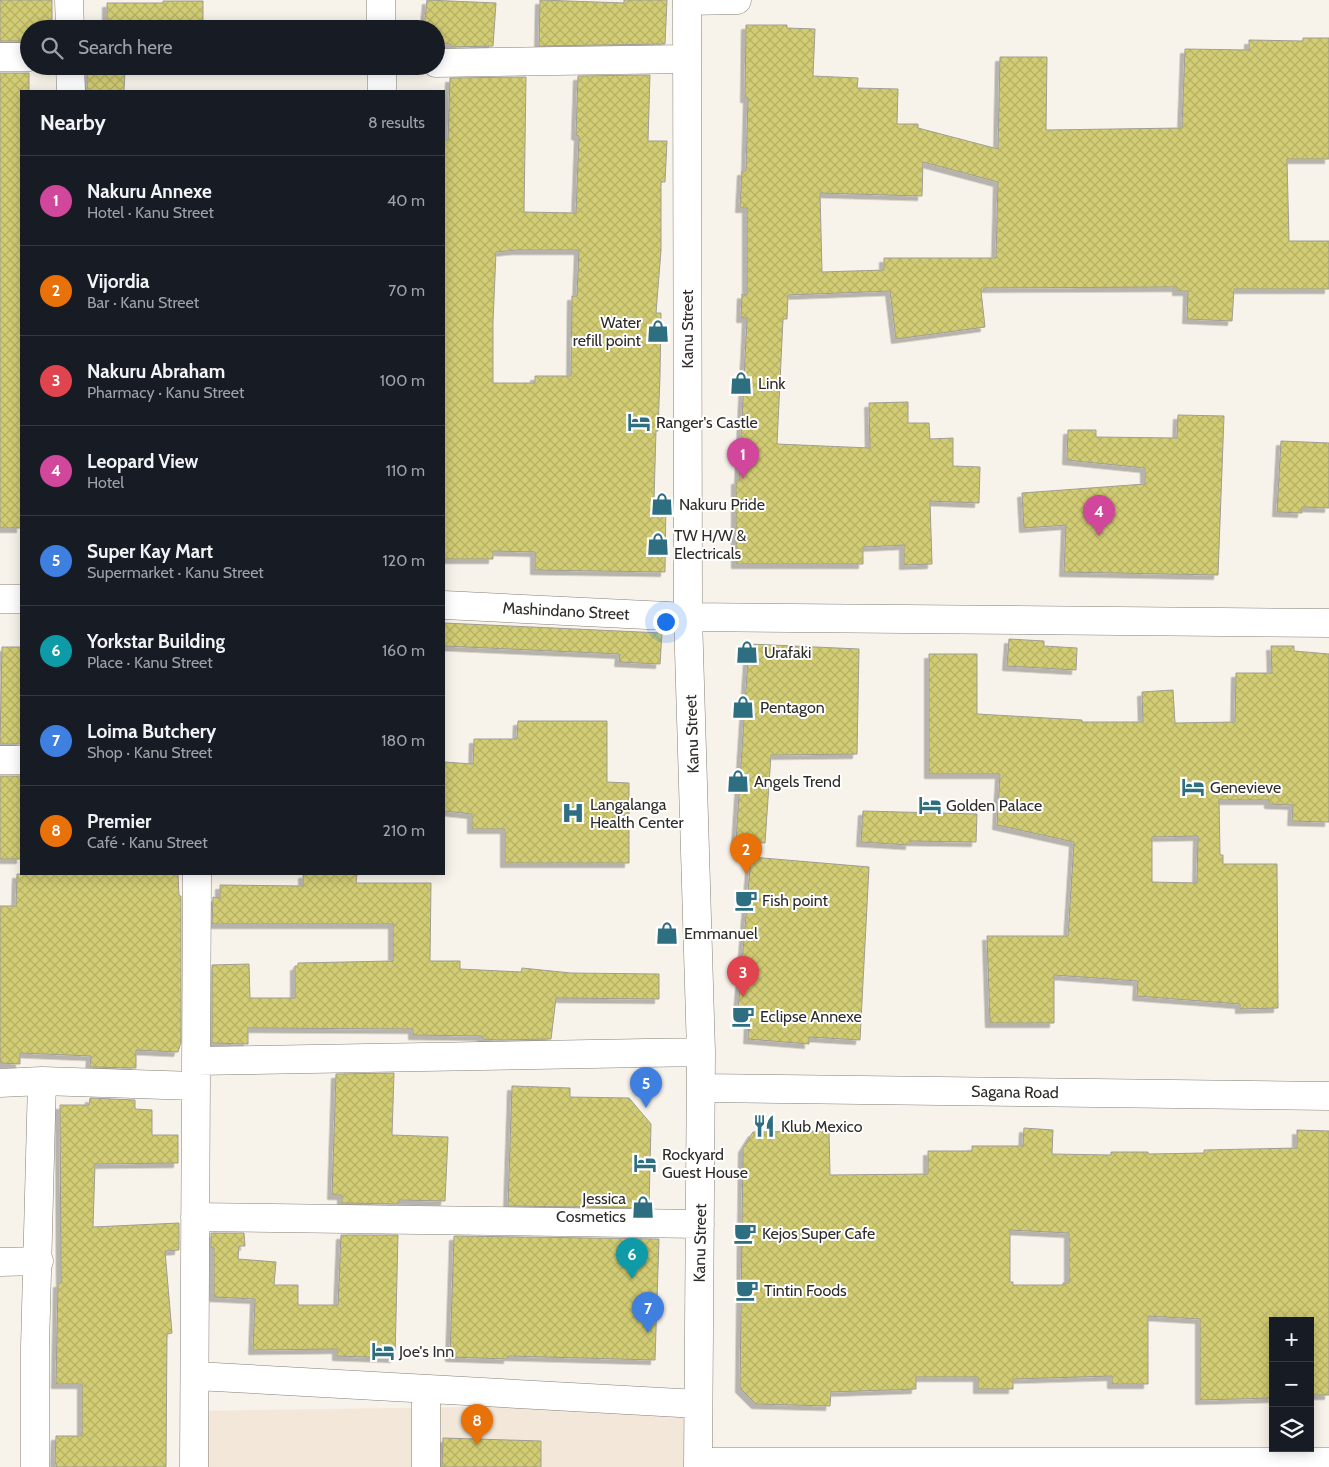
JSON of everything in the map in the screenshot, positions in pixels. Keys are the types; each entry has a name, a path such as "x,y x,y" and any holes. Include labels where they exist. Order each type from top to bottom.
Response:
{"street":[{"path":"70,0 70,20"},
{"path":"380,0 381,20"},
{"path":"687,1 737,0"},
{"name":"Kanu Street","path":"687,1 688,617 701,1052 698,1464"},
{"path":"0,57 20,57"},
{"path":"445,63 686,59"},
{"path":"70,75 71,90"},
{"path":"382,75 382,90"},
{"path":"0,599 20,599"},
{"name":"Mashindano Street","path":"445,605 688,617 1329,623"},
{"path":"0,760 20,760"},
{"path":"194,1467 196,1376 195,1073 197,875"},
{"path":"0,1083 701,1052"},
{"path":"35,1467 35,1348 39,1261 42,1081"},
{"name":"Sagana Road","path":"701,1088 1329,1096"},
{"path":"195,1217 700,1224"},
{"path":"0,1262 39,1261"},
{"path":"196,1376 698,1404"},
{"path":"426,1389 426,1467"},
{"path":"698,1464 1329,1462"}],"shaded area":[{"path":"698,1404 698,1467 189,1467 189,1411"}],"building":[{"path":"0,0 52,0 52,20 20,20 20,41 0,41"},
{"path":"427,0 496,3 493,46 451,47 451,44 445,44 445,20 425,20"},
{"path":"540,0 624,3 624,0 667,0 665,44 539,46"},
{"path":"163,1 203,1 203,20 107,20 107,3 163,3"},
{"path":"746,25 787,25 787,28 815,29 813,76 858,78 857,88 898,89 897,124 918,124 918,128 998,149 1000,57 1047,57 1046,130 1182,128 1185,49 1249,50 1249,40 1303,41 1303,38 1329,38 1329,159 1287,159 1289,241 1329,241 1329,289 1234,289 1232,321 1187,319 1188,291 1177,291 1177,287 984,288 984,291 981,291 985,327 896,339 890,291 788,295 787,319 783,319 777,444 870,448 869,403 908,402 908,423 929,423 930,439 953,438 953,466 980,467 979,503 930,501 932,564 904,565 904,545 863,547 863,564 736,564 736,480 739,480 747,318 741,318 742,294 747,295 747,208 740,208 742,171 746,171 748,98 745,98","holes":["923,162 998,182 996,258 884,258 884,270 822,272 820,193 922,196"]},
{"path":"0,73 20,73 20,75 29,75 29,90 20,90 20,528 0,528"},
{"path":"87,75 125,75 124,90 87,90"},
{"path":"650,75 648,141 667,141 665,182 661,182 661,250 656,313 661,313 654,499 666,499 665,572 535,570 535,552 493,551 493,559 445,559 445,140 448,140 450,78 526,77 524,212 576,213 579,136 576,135 578,76","holes":["516,250 579,250 577,296 572,296 571,376 535,376 535,383 493,383 496,252"]},
{"path":"1178,415 1224,416 1218,575 1064,572 1066,525 1024,528 1022,493 1145,484 1145,468 1067,460 1068,430 1096,430 1096,437 1177,438"},
{"path":"1281,441 1329,443 1329,508 1302,507 1302,513 1277,512"},
{"path":"445,623 662,633 660,664 619,662 620,654 445,646"},
{"path":"1009,639 1044,641 1044,646 1077,648 1076,670 1007,666"},
{"path":"749,644 859,649 857,754 771,755 765,843 736,841"},
{"path":"1271,646 1294,646 1294,651 1329,654 1329,822 1292,821 1293,805 1269,804 1269,800 1219,800 1220,855 1223,855 1223,864 1277,864 1278,1008 1240,1009 1240,1004 1137,996 1138,981 1054,975 1054,1023 990,1023 987,936 1068,936 1074,842 997,825 1000,774 929,774 929,654 977,654 977,714 1082,720 1082,722 1143,722 1142,692 1173,690 1175,723 1235,722 1236,673 1272,673","holes":["1198,836 1197,883 1152,882 1152,837"]},
{"path":"2,647 20,647 20,744 0,744"},
{"name":"Langalanga Health Center","path":"518,721 607,721 607,782 629,783 629,863 505,863 505,829 472,829 472,814 445,811 445,762 473,764 474,739 517,739"},
{"path":"0,776 20,776 20,859 0,859"},
{"path":"863,811 977,814 976,842 910,841 910,845 861,842"},
{"path":"751,857 869,867 860,1040 809,1037 809,1044 748,1039 749,1022 737,1021"},
{"path":"17,874 178,875 179,896 181,896 181,1042 178,1052 136,1050 136,1068 90,1067 91,1056 20,1053 20,1064 0,1063 0,906 16,906"},
{"path":"303,875 357,875 356,883 431,883 430,961 460,961 460,969 521,972 522,968 571,973 659,974 659,999 556,998 551,1039 500,1040 482,1039 482,1036 413,1035 413,1029 248,1028 248,1044 212,1043 212,965 249,964 250,998 295,998 295,966 298,966 298,963 393,961 393,924 212,924 213,897 220,898 220,885 303,886"},
{"path":"394,1073 392,1135 448,1137 445,1201 399,1200 399,1204 342,1203 342,1195 332,1195 336,1074"},
{"path":"512,1086 570,1088 570,1097 629,1098 651,1124 649,1208 508,1206"},
{"path":"90,1098 135,1100 135,1109 152,1110 152,1135 178,1135 178,1163 95,1164 93,1227 179,1223 179,1250 165,1251 172,1333 167,1334 166,1467 57,1467 55,1461 56,1436 82,1436 82,1384 56,1384 58,1283 61,1283 60,1105 89,1105"},
{"path":"1024,1128 1053,1130 1052,1154 1111,1155 1111,1152 1148,1152 1148,1154 1204,1153 1204,1150 1297,1148 1297,1130 1329,1131 1329,1395 1314,1395 1314,1317 1269,1317 1269,1398 1200,1400 1200,1319 1148,1316 1148,1384 1112,1384 1112,1376 1013,1379 1013,1389 978,1389 978,1377 916,1377 916,1389 831,1392 830,1406 756,1404 740,1388 743,1148 753,1132 829,1131 830,1175 928,1174 928,1151 972,1151 972,1146 1023,1146","holes":["1010,1230 1069,1233 1069,1283 1063,1283 1063,1285 1013,1285 1013,1282 1010,1282"]},
{"path":"211,1233 244,1233 245,1246 239,1246 238,1259 276,1262 274,1285 298,1285 298,1305 338,1305 341,1235 398,1235 395,1358 337,1356 337,1349 253,1350 255,1299 214,1297 214,1248 211,1248"},
{"path":"454,1236 659,1239 655,1360 508,1356 508,1359 450,1357"},
{"path":"443,1438 541,1441 541,1467 442,1467"}],"place":[{"name":"Water refill point","path":"658,331"},
{"name":"Link","path":"741,383"},
{"name":"Ranger's Castle","path":"639,422"},
{"name":"Nakuru Annexe","path":"743,479"},
{"name":"Nakuru Pride","path":"662,504"},
{"name":"Leopard View","path":"1099,536"},
{"name":"TW H/W & Electricals","path":"658,544"},
{"name":"Urafaki","path":"747,652"},
{"name":"Pentagon","path":"743,707"},
{"name":"Angels Trend","path":"738,781"},
{"name":"Genevieve","path":"1193,787"},
{"name":"Golden Palace","path":"930,805"},
{"name":"Langalanga Health Center","path":"573,813"},
{"name":"Vijordia","path":"746,874"},
{"name":"Fish point","path":"746,900"},
{"name":"Emmanuel","path":"667,933"},
{"name":"Nakuru Abraham","path":"743,997"},
{"name":"Eclipse Annexe","path":"743,1016"},
{"name":"Super Kay Mart","path":"646,1108"},
{"name":"Klub Mexico","path":"764,1126"},
{"name":"Rockyard Guest House","path":"645,1163"},
{"name":"Jessica Cosmetics","path":"643,1207"},
{"name":"Kejos Super Cafe","path":"745,1233"},
{"name":"Yorkstar Building","path":"632,1279"},
{"name":"Tintin Foods","path":"747,1290"},
{"name":"Loima Butchery","path":"648,1333"},
{"name":"Joe's Inn","path":"383,1351"},
{"name":"Premier","path":"477,1445"}]}
